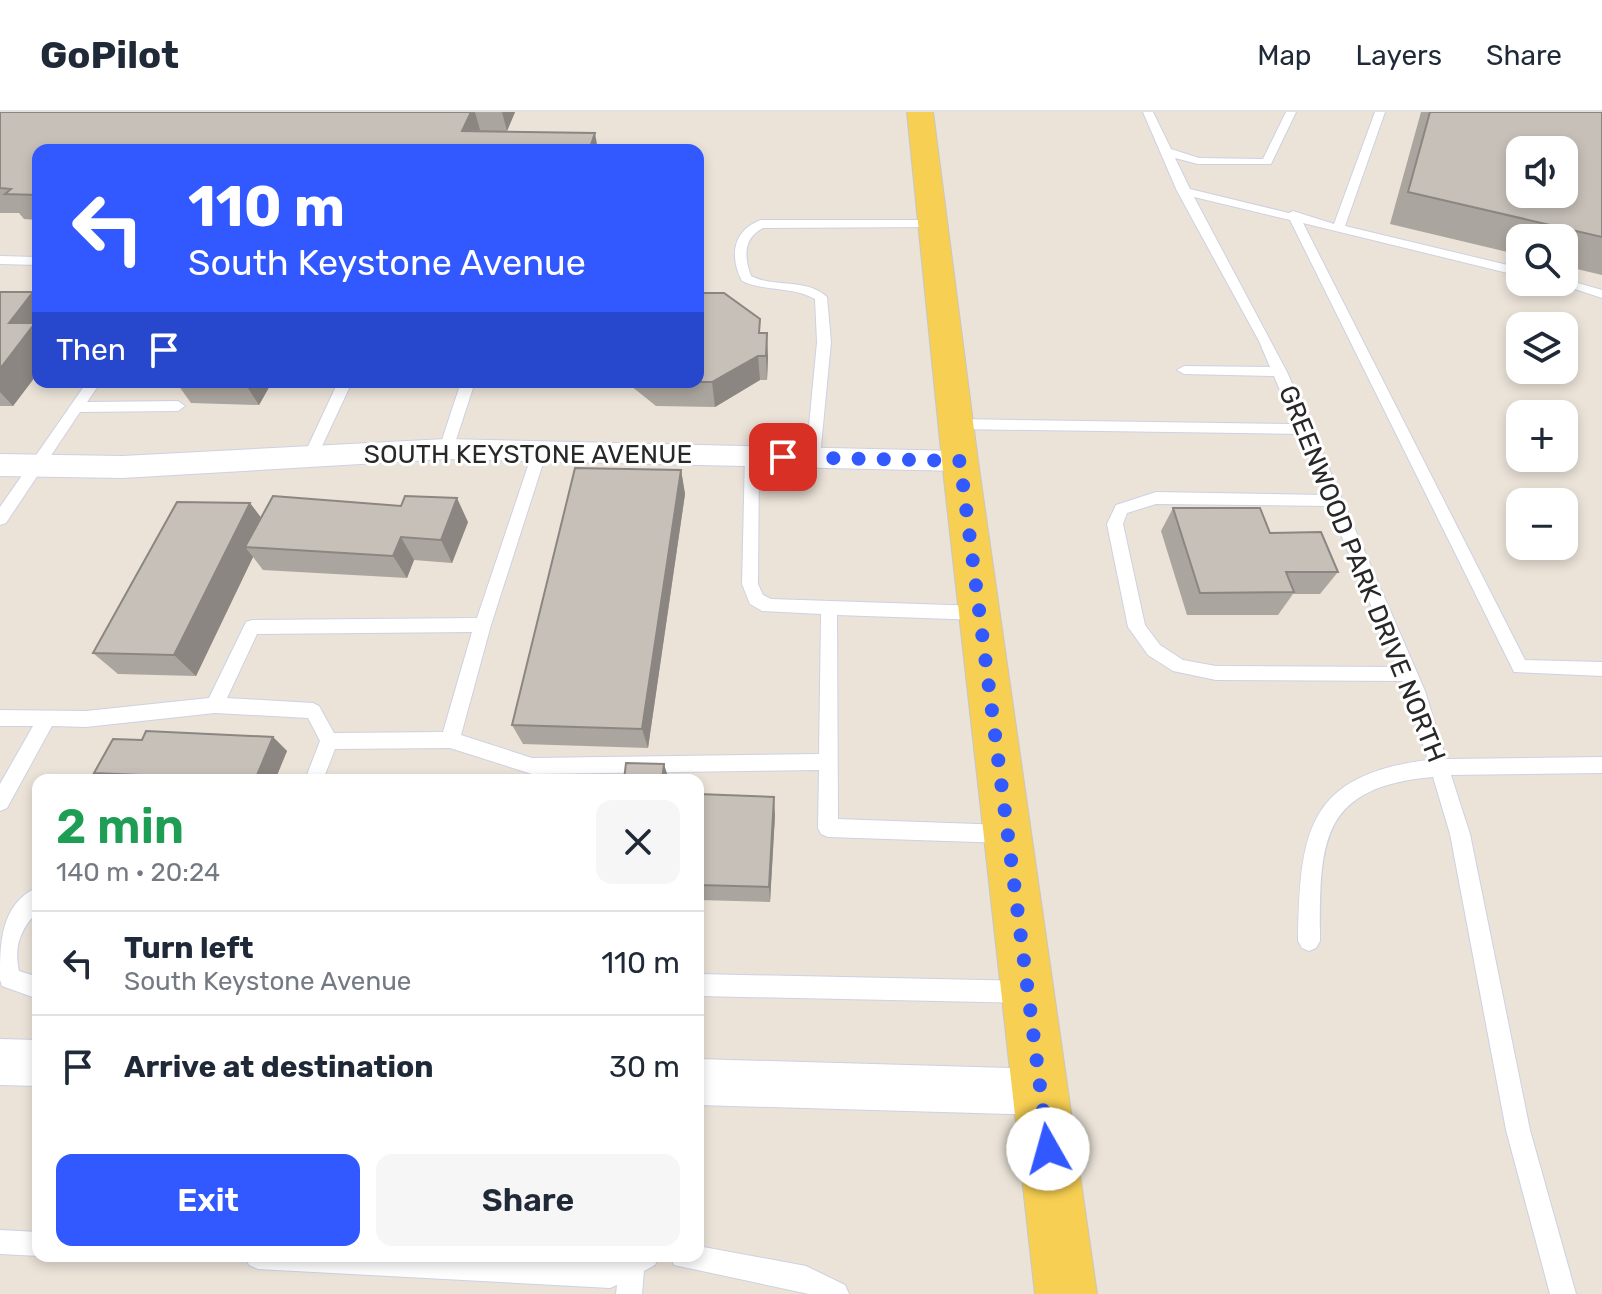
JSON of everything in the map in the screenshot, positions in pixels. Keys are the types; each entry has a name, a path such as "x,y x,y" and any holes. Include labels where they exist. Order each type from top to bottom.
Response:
{"main road":[{"path":"920,112 958,443 1066,1294"}],"street":[{"name":"SOUTH KEYSTONE AVENUE","path":"0,465 122,467 446,449 813,457 958,443"},
{"path":"0,1062 32,1063"},
{"path":"704,1082 1041,1092"}],"lane":[{"name":"GREENWOOD PARK DRIVE NORTH","path":"1148,112 1183,191 1280,372 1409,674 1441,766 1460,834 1518,1130 1563,1294"},
{"path":"1165,151 1198,161 1267,162 1291,112"},
{"path":"1339,226 1380,112"},
{"path":"1183,191 1506,268"},
{"path":"1293,215 1520,667 1602,669"},
{"path":"813,457 824,342 821,297 802,288 764,286 746,278 740,256 741,240 746,231 761,224 935,224"},
{"path":"0,260 32,261"},
{"path":"1578,287 1602,294"},
{"path":"1184,370 1280,372"},
{"path":"0,519 90,388"},
{"path":"311,455 342,388"},
{"path":"446,449 466,388"},
{"path":"76,407 178,406"},
{"path":"958,443 1304,429"},
{"path":"450,740 483,625 540,451"},
{"path":"752,456 750,584 756,599 768,606 980,613"},
{"path":"1335,501 1156,498 1121,509 1115,524 1137,627 1154,650 1179,666 1216,673 1409,674"},
{"path":"829,608 828,828 1008,835"},
{"path":"215,705 252,627 483,625"},
{"path":"0,718 86,719 215,705 313,711 329,741 316,774"},
{"path":"0,802 47,719"},
{"path":"329,741 450,740 532,766 829,762"},
{"path":"1309,941 1311,869 1319,835 1339,799 1380,776 1441,766 1602,765"},
{"path":"32,903 13,921 4,952 10,978 32,986"},
{"path":"704,985 1028,992"},
{"path":"0,1242 32,1244"},
{"path":"704,1260 806,1279 836,1294"},
{"path":"369,1262 610,1275 635,1262"},
{"path":"629,1294 638,1262"}],"building":[{"path":"0,112 471,112 462,131 595,133 591,144 32,144 32,195 5,194 11,189 0,188"},
{"path":"1430,112 1602,112 1602,237 1578,231 1578,224 1546,224 1408,192"},
{"path":"0,292 32,292 9,323 32,323 32,327 0,369"},
{"path":"704,293 724,293 760,319 759,333 767,333 766,356 758,356 712,382 704,382"},
{"path":"575,468 681,470 642,729 512,725"},
{"path":"273,496 401,506 405,496 457,498 441,540 401,537 393,556 245,547"},
{"path":"177,502 250,503 174,655 93,653"},
{"path":"1173,508 1260,508 1270,533 1321,532 1338,572 1286,572 1294,592 1200,593"},
{"path":"146,731 273,737 258,774 94,773 113,739 142,740"},
{"path":"626,763 664,764 663,774 625,774"},
{"path":"704,794 774,797 769,887 704,885"}],"route":[{"path":"783,457 960,461 1048,1149"}]}
